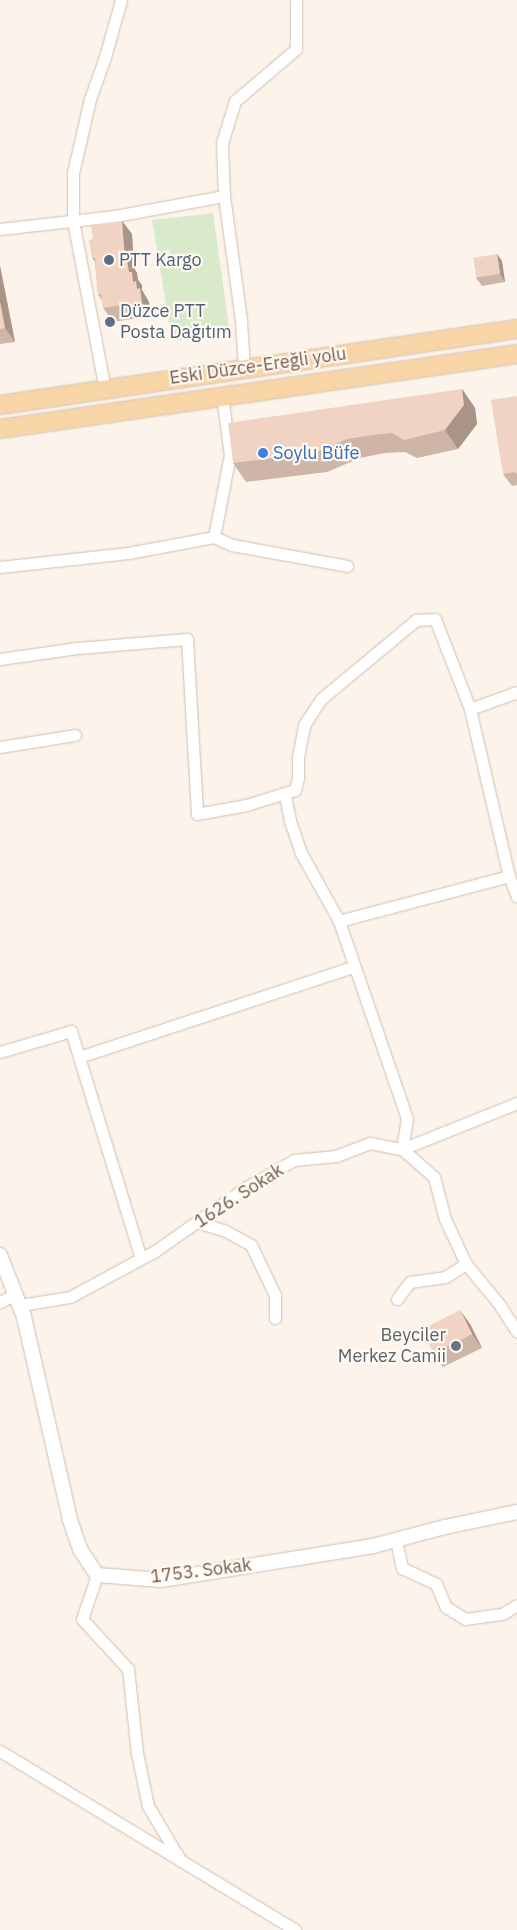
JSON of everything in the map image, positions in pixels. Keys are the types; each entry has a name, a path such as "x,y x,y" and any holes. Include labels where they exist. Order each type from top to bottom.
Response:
{"main road":[{"name":"Eski Düzce-Ereğli yolu","path":"0,405 517,329"},
{"name":"Eski Düzce-Ereğli yolu","path":"0,429 517,354"}],"street":[{"path":"105,390 73,220 73,174 90,99 105,57 121,0"},
{"path":"244,368 241,320 224,196 222,143 235,101 296,49 296,0"},
{"path":"0,229 115,216 224,196"},
{"path":"214,537 230,455 222,396"},
{"path":"0,567 128,553 214,537 232,545 347,566"},
{"path":"0,659 77,648 188,639 197,814 285,795 295,790 298,778 298,757 304,725 321,699 416,620 435,619 470,709 509,876 516,892"},
{"path":"470,709 517,692"},
{"path":"0,747 75,735"},
{"path":"285,795 290,821 301,853 339,921 407,1118 402,1149"},
{"path":"339,921 509,876"},
{"path":"79,1056 354,967"},
{"path":"0,1052 71,1031 141,1258"},
{"path":"402,1149 517,1103"},
{"name":"1626. Sokak","path":"0,1302 19,1299 70,1297 141,1258 245,1188 294,1160 336,1156 370,1143 402,1149"},
{"path":"402,1149 434,1177 445,1219 466,1264 499,1304 517,1332"},
{"path":"197,1222 224,1230 251,1245 275,1295 275,1318"},
{"path":"0,1255 19,1299 70,1520 80,1549 97,1574 82,1619 128,1669 137,1753 148,1806 180,1860"},
{"path":"396,1299 410,1282 446,1277 466,1264"},
{"name":"1753. Sokak","path":"97,1574 161,1580 306,1558 396,1540 517,1512"},
{"path":"396,1540 402,1568 436,1584 446,1607 465,1619 502,1614 517,1605"},
{"path":"0,1751 295,1930"}],"green space":[{"path":"213,213 229,328 222,334 172,341 152,220"}],"building":[{"path":"122,221 125,260 127,259 129,272 132,272 133,282 136,281 137,289 140,288 142,302 103,308 101,294 98,295 95,258 92,258 89,240 93,239 91,225"},
{"path":"497,254 500,274 476,278 473,258"},
{"path":"0,302 5,328 0,329"},
{"path":"462,389 464,405 445,430 404,440 392,433 372,435 347,439 314,453 233,463 228,423"},
{"path":"517,396 517,474 515,472 503,474 491,400"},
{"path":"460,1310 472,1334 434,1354 422,1330"}],"place":[{"name":"PTT Kargo","path":"109,260"},
{"name":"Düzce PTT Posta Dağıtım","path":"110,322"},
{"name":"Soylu Büfe","path":"263,453"},
{"name":"Beyciler Merkez Camii","path":"456,1346"}]}
